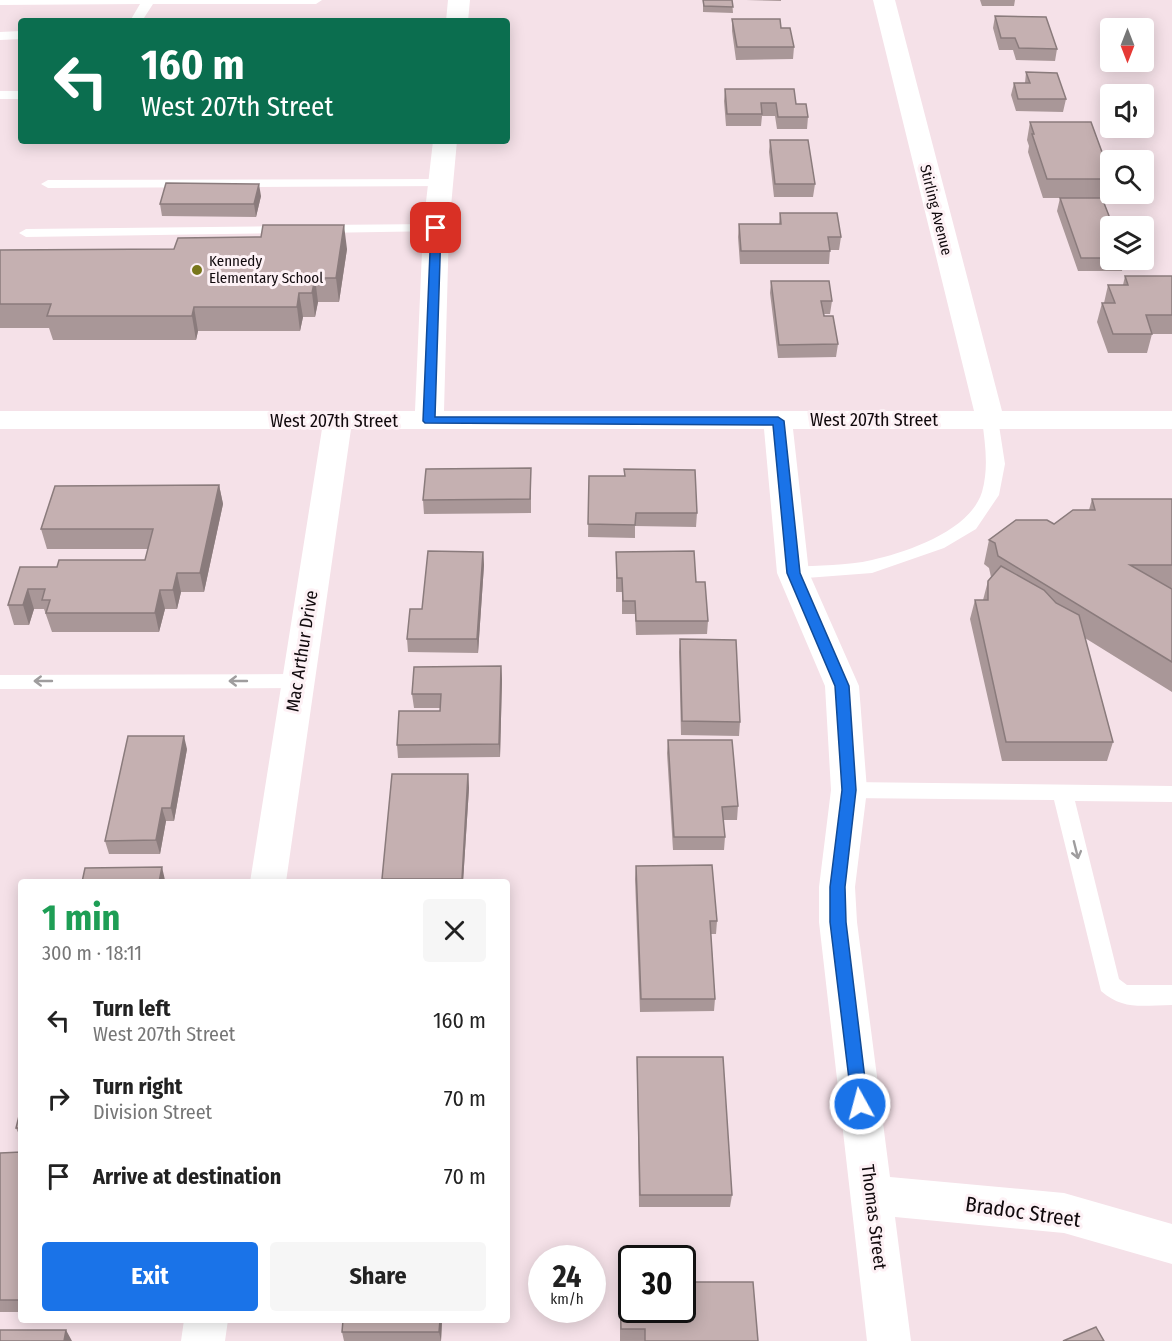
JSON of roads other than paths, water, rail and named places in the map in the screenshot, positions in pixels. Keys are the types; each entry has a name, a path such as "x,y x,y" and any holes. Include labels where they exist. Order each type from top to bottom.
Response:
{"street":[{"path":"457,18 459,0"},
{"name":"Stirling Avenue","path":"884,0 990,419"},
{"path":"429,421 436,228 445,144"},
{"name":"West 207th Street","path":"0,420 1172,420"},
{"name":"Mac Arthur Drive","path":"268,879 338,421"},
{"name":"Thomas Street","path":"778,421 794,573 842,686 849,790 837,887 838,922 889,1341"},
{"name":"Bradoc Street","path":"871,1195 1064,1213 1172,1244"},
{"path":"203,1341 206,1323"}],"lane":[{"path":"138,18 149,0"},
{"path":"0,1 315,0"},
{"path":"0,36 18,35"},
{"path":"0,95 18,95"},
{"path":"48,184 441,183"},
{"path":"26,233 436,228"},
{"path":"794,573 872,567 938,544 970,525 990,495 996,464 990,419"},
{"path":"0,682 297,681"},
{"path":"849,790 1172,794"},
{"path":"1062,793 1109,984 1122,996 1172,995"}],"place":[{"name":"Kennedy Elementary School","path":"197,270"}]}
